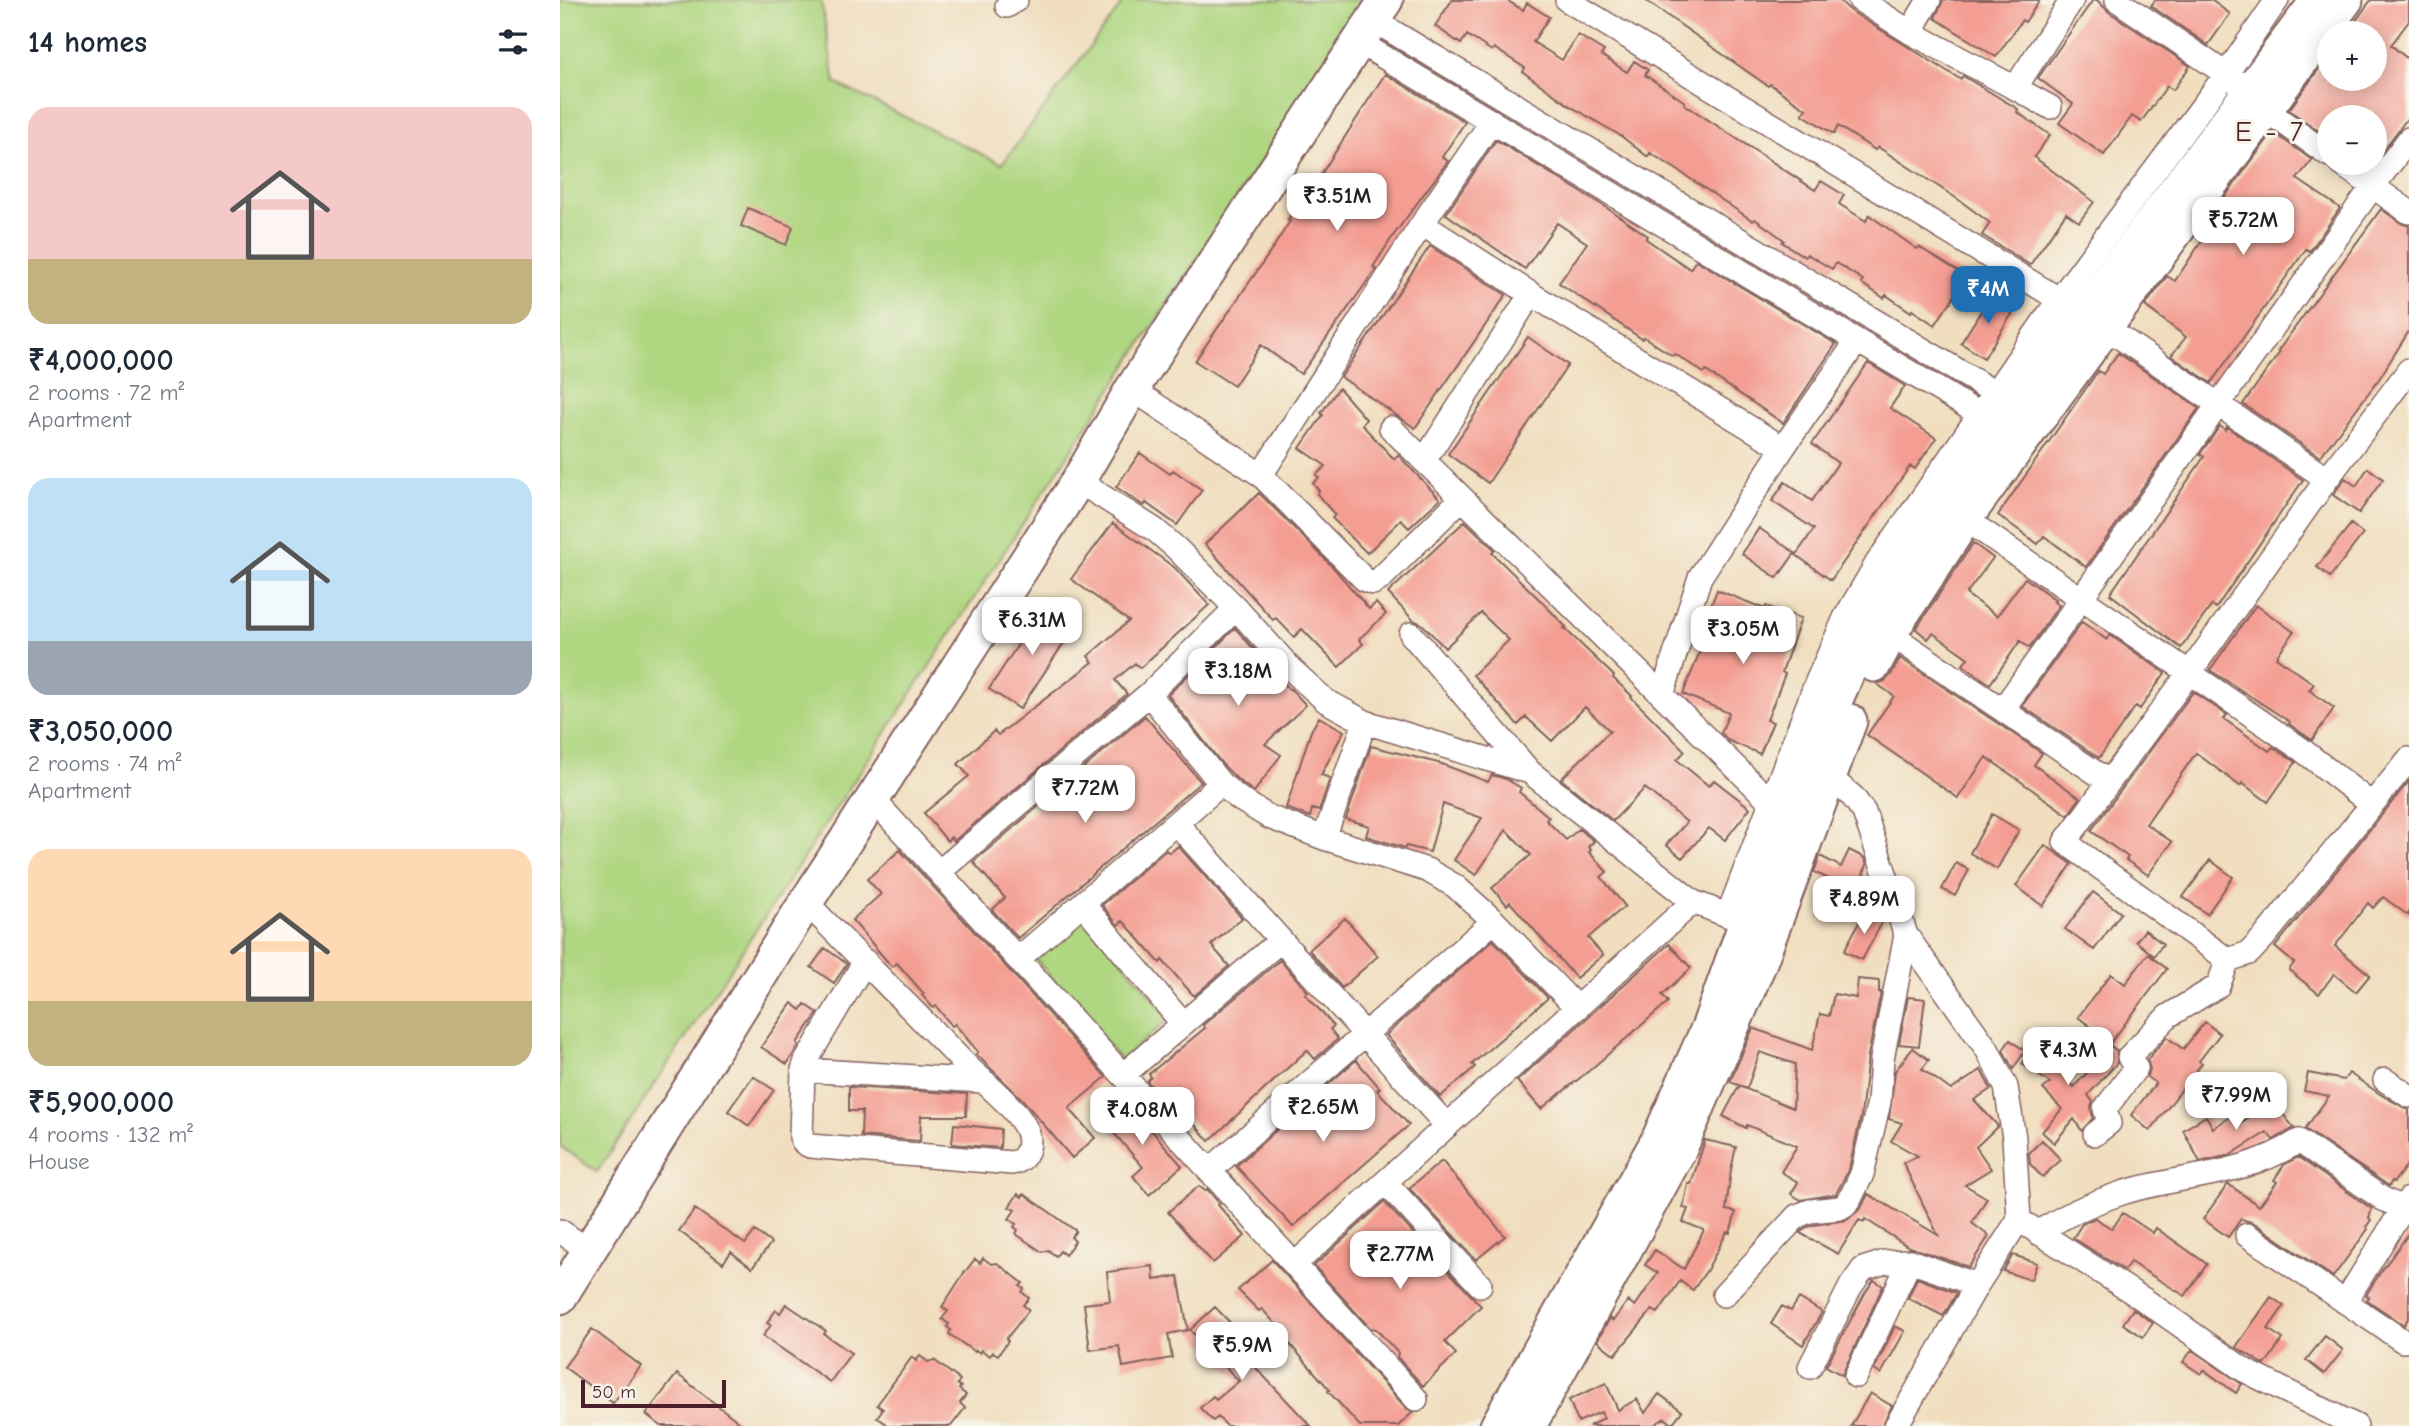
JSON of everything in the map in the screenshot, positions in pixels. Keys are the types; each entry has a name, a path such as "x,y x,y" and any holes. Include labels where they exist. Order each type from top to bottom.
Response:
{"street":[{"path":"1567,0 2082,313 2327,479"},
{"path":"1860,0 1910,32 2050,107"},
{"path":"1910,32 1929,0"},
{"path":"2015,88 2072,0"},
{"path":"2117,0 2248,91 2317,146"},
{"path":"2248,91 2277,0"},
{"path":"1778,809 1819,768 1862,639 1883,599 2082,313 2318,0"},
{"path":"1529,1426 1673,1166 1748,923 1778,809 1845,618 1877,563 2009,416 2082,313 2248,91 2346,0"},
{"path":"1372,20 2009,416"},
{"path":"1372,20 1492,121 1857,341 2009,416"},
{"path":"560,1297 806,902 1078,481 1132,389 1372,20"},
{"path":"1261,475 1422,224 1492,121"},
{"path":"2003,709 2409,139"},
{"path":"2357,175 2409,212"},
{"path":"1422,224 1783,448"},
{"path":"1424,461 1531,294"},
{"path":"1662,695 1700,577 1783,448 1857,341"},
{"path":"2228,960 2064,842 2409,370"},
{"path":"1132,389 1261,475 1365,580 1373,583 1462,498"},
{"path":"1497,1426 1658,1140 1708,1028 1748,923 1819,768 1890,634 1965,519 2009,416"},
{"path":"1391,428 1778,809"},
{"path":"1078,481 1155,530 1236,608 1309,687 1326,701 1365,722 1530,772"},
{"path":"1965,519 2190,672 2371,803"},
{"path":"939,872 1149,694 1236,608"},
{"path":"1411,634 1530,772 1693,902 1748,923"},
{"path":"1890,634 2108,781"},
{"path":"1149,694 1220,784 1269,817 1324,838 1427,870 1455,886 1494,920 1577,1008"},
{"path":"1324,838 1365,722"},
{"path":"2228,960 2249,953 2409,759"},
{"path":"1819,768 1853,797 1864,812 1906,935 1987,1049 2006,1087 2014,1138 2019,1219 1896,1426"},
{"path":"1018,959 1220,784"},
{"path":"873,799 1416,1399"},
{"path":"1177,824 1447,1126"},
{"path":"806,902 865,961 1025,1126 1029,1137 1028,1148 1026,1155 1018,1162 810,1146 804,1143 801,1137 803,1070 810,1052 865,961"},
{"path":"1294,1265 1693,902"},
{"path":"1083,904 1183,1024"},
{"path":"1209,1171 1494,920"},
{"path":"1724,1295 1797,1216 1810,1211 1840,1208 1850,1199 1861,1174 1879,1102 1882,1059 1906,935"},
{"path":"1123,1075 1281,940"},
{"path":"2095,1134 2109,1123 2105,1109 2136,1068 2129,1057 2168,1016 2218,986 2228,960"},
{"path":"803,1070 982,1081"},
{"path":"2385,1080 2409,1096"},
{"path":"2038,1233 2062,1217 2126,1192 2220,1173 2276,1155 2299,1141 2383,1199 2407,1206 2345,1302"},
{"path":"1385,1182 1480,1285"},
{"path":"2019,1219 2143,1299 2244,1370 2356,1426"},
{"path":"560,1231 588,1250"},
{"path":"2247,1235 2403,1341"},
{"path":"1810,1367 1850,1286 1863,1269 1885,1262 1910,1261 1978,1285"},
{"path":"1856,1376 1910,1261"}],"green space":[{"path":"560,0 821,0 835,83 1002,164 1125,0 1367,0 597,1172 560,1146"},
{"path":"1083,914 1170,1018 1121,1061 1033,956"}],"building":[{"path":"1452,0 1506,0 1523,10 1527,3 1549,17 1533,42 1562,60 1578,35 1604,51 1601,55 1627,72 1634,61 1648,70 1645,75 1685,102 1684,104 1815,190 1821,181 1844,195 1839,204 1866,221 1869,215 1917,249 1919,247 1967,277 1935,325 1886,295 1884,298 1861,283 1863,280 1836,263 1832,269 1807,254 1805,257 1755,219 1753,221 1650,153 1648,157 1621,136 1570,106 1523,72 1525,68 1494,48 1492,51 1467,35 1461,44 1435,26"},
{"path":"1645,0 1839,0 1852,12 1960,79 1963,76 2018,109 2017,112 2050,135 2034,157 2094,202 2079,222 2066,213 2030,265 1982,235 1990,223 1959,200 1878,147 1875,150 1838,126 1834,134 1802,114 1806,109 1770,84 1768,86"},
{"path":"1943,0 2040,0 1996,57 1935,18"},
{"path":"2093,0 2097,0 2109,12 2190,66 2173,90 2167,86 2141,122 2132,116 2104,155 2059,123 2073,104 2038,78"},
{"path":"2155,0 2211,0 2230,14 2208,45 2151,6"},
{"path":"2371,0 2409,0 2409,21 2391,45 2409,60 2409,116 2387,145 2387,105 2317,105 2317,130 2289,110 2317,72 2317,91 2387,91 2387,21 2356,21"},
{"path":"1385,74 1465,122 1442,157 1448,161 1393,236 1373,267 1376,269 1301,374 1261,345 1234,386 1195,361 1273,248 1308,188 1311,190"},
{"path":"2273,132 2312,160 2297,179 2340,208 2310,251 2306,249 2211,383 2171,356 2186,337 2145,306 2167,276 2175,281 2213,224 2208,220"},
{"path":"1496,140 1604,206 1690,269 1696,260 1836,344 1783,423 1706,371 1704,373 1675,354 1673,356 1644,337 1642,339 1559,283 1587,243 1557,223 1525,269 1446,214"},
{"path":"748,208 793,227 786,245 741,226"},
{"path":"2381,209 2409,226 2409,331 2379,379 2320,457 2243,404"},
{"path":"1430,246 1506,295 1415,428 1341,377"},
{"path":"1992,294 2015,309 1984,358 1961,343"},
{"path":"1528,337 1568,365 1488,483 1448,454"},
{"path":"2118,353 2199,408 2086,567 2044,536 2038,544 1998,515 2098,371 2103,374"},
{"path":"1868,363 1905,386 1890,408 1936,438 1915,469 1910,466 1831,580 1796,555 1814,529 1772,501 1785,482 1812,501 1838,463 1812,444"},
{"path":"1339,388 1366,419 1362,425 1394,459 1398,455 1440,499 1409,528 1401,520 1367,553 1332,518 1335,515 1317,494 1319,491 1313,483 1319,478 1316,475 1326,466 1300,448"},
{"path":"2220,426 2225,430 2227,427 2303,480 2216,608 2212,605 2181,648 2110,594 2204,457 2200,454"},
{"path":"1140,453 1170,474 1173,470 1202,490 1177,525 1146,503 1144,506 1116,487"},
{"path":"2368,468 2383,479 2359,513 2333,495 2345,478 2356,486"},
{"path":"1259,493 1332,566 1369,609 1376,603 1386,614 1359,639 1363,644 1339,667 1302,629 1294,637 1276,618 1273,620 1205,544"},
{"path":"1465,521 1495,550 1492,553 1685,751 1677,760 1709,786 1714,780 1750,808 1725,840 1709,828 1682,858 1666,845 1687,822 1645,788 1613,821 1561,779 1610,731 1585,707 1552,741 1526,717 1518,725 1473,675 1509,640 1481,613 1445,648 1388,593"},
{"path":"1113,523 1175,568 1209,605 1140,668 1135,663 1115,680 1127,694 954,841 951,837 947,841 924,813 969,776 958,764 994,731 998,735 1093,662 1088,656 1129,621 1071,579"},
{"path":"2351,524 2363,534 2330,577 2317,567"},
{"path":"1759,528 1795,553 1777,578 1742,554"},
{"path":"1973,543 1993,558 1966,594 1997,616 2025,578 2059,605 2029,648 2020,641 1990,684 1963,665 1968,658 1933,633 1928,639 1916,629"},
{"path":"1717,590 1765,609 1766,606 1801,618 1782,672 1785,674 1767,720 1773,722 1760,754 1729,741 1721,733 1729,713 1683,694 1708,631 1702,629"},
{"path":"1044,605 1075,626 1020,709 989,689"},
{"path":"2256,605 2294,632 2276,657 2314,684 2309,690 2334,708 2312,740 2289,724 2290,722 2210,670"},
{"path":"2082,622 2107,640 2110,635 2165,673 2140,709 2136,706 2099,758 2022,706"},
{"path":"1235,628 1306,705 1265,744 1281,755 1254,792 1223,765 1168,695"},
{"path":"1900,658 2042,753 2034,765 2080,798 2068,815 1986,757 1958,798 1867,735 1894,696 1877,684 1891,675"},
{"path":"2193,692 2227,715 2224,719 2269,751 2273,747 2296,762 2268,802 2242,783 2240,786 2196,753 2146,824 2172,842 2148,875 2091,831"},
{"path":"1145,716 1201,782 1018,938 992,910 1005,898 973,862"},
{"path":"1319,717 1344,731 1321,775 1330,778 1319,811 1312,809 1310,817 1286,808 1311,731"},
{"path":"1371,746 1442,764 1488,782 1492,775 1506,779 1521,788 1519,792 1549,817 1546,820 1566,840 1579,829 1594,841 1588,847 1591,850 1589,852 1607,872 1601,877 1625,906 1588,938 1603,955 1576,978 1510,902 1507,905 1492,888 1531,855 1506,830 1476,875 1454,860 1482,818 1443,804 1430,852 1406,846 1405,848 1366,836 1369,826 1346,819"},
{"path":"2409,781 2409,916 2383,897 2373,908 2368,903 2335,946 2370,975 2356,992 2334,974 2319,994 2289,970 2294,963 2275,947"},
{"path":"1992,814 2019,830 1997,869 1970,853"},
{"path":"2045,845 2072,864 2043,906 2016,886"},
{"path":"1178,846 1242,918 1211,945 1229,966 1194,996 1123,921 1118,925 1102,905 1166,850 1170,853"},
{"path":"900,850 1106,1077 1069,1108 1095,1138 1072,1158 1022,1099 976,1054 978,1052 955,1024 952,1026 936,1006 933,1008 897,963 892,967 852,920 881,894 867,879"},
{"path":"1849,850 1865,858 1867,865 1863,874 1873,881 1856,915 1826,896 1835,882 1814,872 1820,856 1841,867"},
{"path":"2210,860 2233,877 2207,914 2183,897"},
{"path":"1956,863 1969,870 1955,896 1942,889"},
{"path":"2093,892 2121,913 2094,950 2065,929"},
{"path":"1865,911 1883,921 1862,960 1844,951"},
{"path":"1345,918 1378,956 1342,988 1309,950"},
{"path":"2145,930 2163,944 2154,956 2136,941"},
{"path":"1493,940 1548,998 1472,1064 1475,1067 1440,1097 1386,1035"},
{"path":"1669,944 1691,968 1662,995 1668,1002 1541,1109 1517,1081"},
{"path":"825,948 847,964 834,983 811,967"},
{"path":"2148,954 2167,969 2101,1055 2086,1043 2096,1031 2078,1017 2111,974 2125,984"},
{"path":"1280,960 1308,992 1305,994 1334,1026 1330,1029 1338,1039 1315,1059 1307,1050 1209,1141 1179,1107 1174,1111 1147,1081 1151,1077 1149,1074"},
{"path":"1858,979 1879,981 1881,992 1868,1056 1861,1116 1849,1169 1836,1194 1801,1200 1791,1194 1798,1182 1781,1172 1797,1146 1747,1125 1746,1128 1723,1116 1739,1086 1793,1108 1795,1064 1760,1052 1747,1088 1730,1082 1753,1028 1812,1050 1820,1014 1829,1016 1834,994 1856,998"},
{"path":"1908,997 1925,999 1919,1046 1899,1044"},
{"path":"792,1003 801,1010 805,1004 818,1013 797,1043 799,1045 787,1064 761,1047"},
{"path":"2205,1022 2220,1034 2199,1061 2202,1063 2150,1131 2131,1115 2156,1083 2147,1077 2150,1069 2147,1060 2167,1037 2183,1049"},
{"path":"2043,1034 2057,1044 2047,1057 2074,1087 2111,1046 2117,1051 2117,1063 2088,1095 2093,1102 2093,1118 2082,1131 2074,1119 2054,1143 2042,1132 2062,1109 2043,1089 2050,1083 2022,1064"},
{"path":"2010,1040 2025,1051 2013,1069 2003,1050"},
{"path":"1913,1048 1929,1060 1922,1069 1951,1090 1981,1070 1991,1089 1974,1100 1998,1126 1976,1147 1991,1169 1965,1185 1987,1198 1972,1223 1989,1236 1969,1267 1909,1247 1865,1219 1864,1222 1859,1220 1838,1254 1800,1233 1813,1225 1847,1220 1861,1208 1868,1194 1938,1235 1903,1163 1918,1156 1891,1141 1902,1123 1889,1119 1895,1071"},
{"path":"1356,1060 1380,1088 1377,1090 1409,1125 1293,1227 1236,1166"},
{"path":"2308,1073 2344,1080 2349,1073 2409,1110 2409,1162 2389,1186 2305,1129 2329,1096 2304,1091"},
{"path":"753,1076 774,1090 749,1126 728,1111"},
{"path":"849,1087 967,1094 966,1116 921,1116 920,1141 861,1136 862,1111 849,1111"},
{"path":"1125,1099 1182,1166 1149,1195 1133,1176 1143,1167 1102,1119"},
{"path":"2271,1099 2294,1128 2273,1140 2267,1132 2230,1155 2200,1162 2183,1130 2206,1116 2213,1128 2233,1115 2240,1125"},
{"path":"954,1124 1001,1129 1000,1148 952,1144"},
{"path":"1705,1140 1736,1147 1726,1210 1736,1212 1730,1233 1727,1232 1693,1290 1680,1281 1658,1313 1652,1310 1615,1355 1597,1341 1610,1318 1613,1321 1628,1301 1635,1306 1658,1273 1645,1265 1655,1250 1684,1269 1704,1230 1683,1222 1688,1209 1683,1208 1688,1184 1691,1184"},
{"path":"2042,1140 2061,1160 2042,1177 2030,1164 2029,1153"},
{"path":"2298,1157 2372,1209 2369,1218 2371,1220 2366,1227 2368,1229 2333,1277 2254,1223 2241,1219 2228,1237 2203,1219 2228,1184 2259,1206 2277,1182 2274,1180 2284,1165"},
{"path":"1442,1161 1505,1236 1476,1260 1409,1188"},
{"path":"1199,1186 1205,1191 1207,1189 1245,1236 1213,1263 1168,1212"},
{"path":"1018,1194 1022,1197 1024,1194 1076,1231 1071,1237 1075,1241 1065,1255 1060,1251 1056,1256 1048,1250 1042,1252 1016,1234 1016,1224 1009,1219 1015,1210 1009,1207"},
{"path":"1384,1202 1481,1306 1445,1342 1456,1354 1423,1386 1397,1357 1398,1353 1376,1329 1370,1328 1314,1266"},
{"path":"695,1209 745,1244 755,1231 771,1243 752,1268 731,1252 723,1263 679,1231"},
{"path":"2123,1213 2153,1233 2156,1228 2207,1264 2185,1296 2130,1262 2124,1270 2073,1238 2082,1224 2095,1218 2112,1229"},
{"path":"2409,1233 2409,1317 2404,1325 2367,1300 2369,1297 2366,1295"},
{"path":"2013,1255 2037,1263 2031,1280 2003,1271"},
{"path":"983,1258 991,1264 997,1263 1023,1283 1020,1286 1024,1289 1022,1292 1029,1298 1023,1305 1029,1310 1006,1339 1008,1341 998,1355 993,1352 990,1356 981,1350 980,1353 976,1350 975,1352 949,1334 949,1324 942,1319 948,1311 942,1307 964,1273 975,1259 980,1263"},
{"path":"1272,1260 1406,1408 1413,1412 1398,1426 1360,1426 1281,1334 1283,1332 1262,1309 1259,1311 1238,1290"},
{"path":"1153,1266 1154,1280 1178,1276 1188,1330 1168,1334 1172,1358 1123,1367 1119,1346 1090,1350 1084,1304 1110,1301 1107,1272"},
{"path":"1917,1278 1957,1293 1943,1316 1908,1298"},
{"path":"1874,1280 1883,1286 1842,1375 1826,1366"},
{"path":"2271,1297 2284,1306 2268,1329 2283,1339 2265,1365 2236,1347"},
{"path":"1799,1298 1822,1312 1803,1345 1771,1324 1782,1306 1791,1311"},
{"path":"786,1304 826,1331 824,1334 851,1353 830,1382 763,1336 771,1325 767,1323 776,1310 780,1313"},
{"path":"1215,1307 1244,1337 1244,1343 1237,1348 1311,1426 1227,1426 1218,1417 1213,1421 1200,1408 1213,1396 1216,1400 1239,1381 1190,1330"},
{"path":"2133,1309 2153,1323 2143,1337 2123,1324"},
{"path":"1895,1326 1905,1331 1881,1374 1874,1370"},
{"path":"592,1329 641,1366 613,1403 564,1367"},
{"path":"2325,1336 2343,1350 2324,1374 2306,1360"},
{"path":"2192,1350 2242,1384 2236,1393 2204,1370 2201,1374 2183,1362"},
{"path":"920,1356 928,1362 934,1360 960,1380 957,1384 961,1387 959,1389 966,1395 960,1403 965,1408 951,1426 889,1426 877,1417 883,1409 877,1405 912,1357 916,1361"},
{"path":"677,1374 744,1426 661,1426 646,1414"},
{"path":"1606,1383 1618,1410 1637,1399 1645,1413 1659,1394 1682,1411 1672,1424 1665,1418 1652,1426 1589,1426 1604,1418 1601,1412 1578,1422 1569,1400"},
{"path":"1870,1393 1892,1406 1882,1426 1851,1426"}],"district":[{"name":"E - 7","path":"2270,131"}]}
